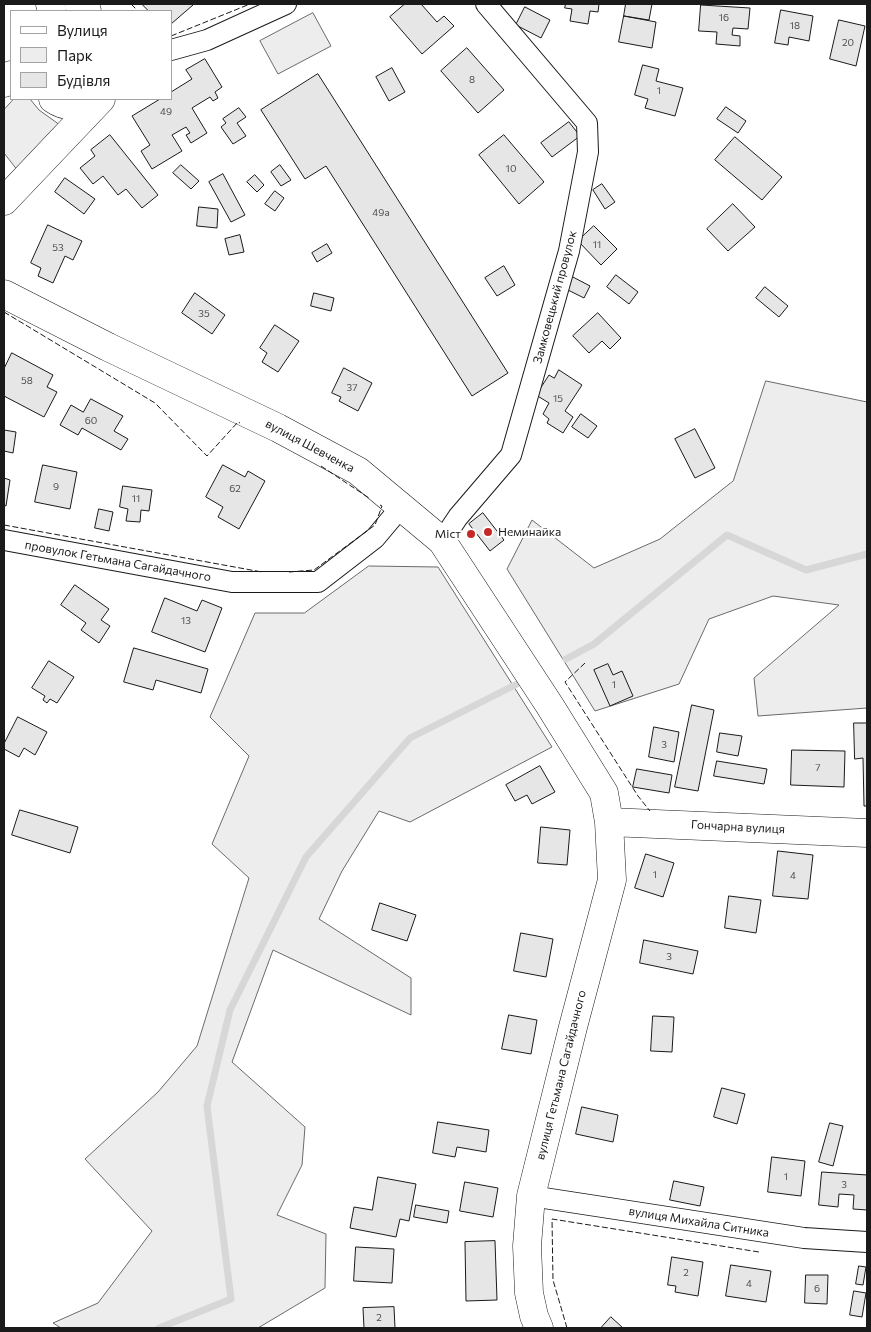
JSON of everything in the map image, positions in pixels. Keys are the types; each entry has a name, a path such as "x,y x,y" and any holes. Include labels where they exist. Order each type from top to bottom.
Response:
{"main road":[{"path":"56,100 72,106 87,105 99,100"},
{"path":"4,201 100,100"},
{"name":"вулиця Шевченка","path":"4,294 132,359 278,428 358,470 442,541 550,706 604,793 609,822"},
{"name":"Гончарна вулиця","path":"609,822 867,833"},
{"name":"вулиця Гетьмана Сагайдачного","path":"533,1324 526,1246 531,1196 612,880 609,822"}],"street":[{"path":"172,50 207,40 286,4"},
{"name":"Замковецький провулок","path":"442,541 458,517 511,455 569,251 588,152 587,123 486,4"},
{"name":"провулок Гетьмана Сагайдачного","path":"4,540 232,582 318,582 375,538 401,508"},
{"name":"вулиця Михайла Ситника","path":"531,1196 795,1237 867,1242"}],"green space":[{"path":"313,13 331,46 278,74 260,41"},
{"path":"13,100 31,100 39,110 60,125 18,171 4,153 4,110"},
{"path":"766,381 867,402 867,708 758,716 754,678 839,605 773,596 709,619 679,684 595,711 507,569 532,520 594,568 660,539 733,481"},
{"path":"369,566 438,567 552,747 410,822 379,811 342,871 319,919 411,978 411,1015 273,950 232,1062 305,1127 302,1165 277,1215 326,1234 325,1288 258,1328 61,1328 53,1323 98,1303 152,1231 85,1159 158,1092 197,1046 249,878 212,844 249,756 210,717 255,613 304,613"}],"building":[{"path":"142,4 193,5 172,23 172,10 148,10"},
{"path":"405,4 421,4 437,22 444,16 454,26 422,54 390,17"},
{"path":"566,4 599,4 598,12 590,11 588,24 570,21 572,9 565,8"},
{"path":"626,4 652,4 649,20 624,16"},
{"path":"701,5 750,8 748,29 733,28 732,35 740,36 740,46 716,44 717,32 699,31"},
{"path":"525,7 550,20 541,38 516,25"},
{"path":"781,10 813,16 809,41 789,37 788,45 775,43"},
{"path":"624,16 656,22 652,48 619,42"},
{"path":"839,20 865,26 856,66 830,59"},
{"path":"467,48 504,90 478,113 441,71"},
{"path":"205,59 222,87 215,92 218,98 213,101 210,97 192,108 207,133 191,143 186,135 190,133 186,127 172,135 182,151 152,169 141,151 150,145 132,116 158,100 172,100 172,91 192,79 186,70"},
{"path":"643,65 659,69 656,81 683,88 675,116 645,108 648,99 635,95"},
{"path":"392,68 405,92 389,101 376,77"},
{"path":"318,74 508,373 472,396 326,166 305,179 261,110"},
{"path":"726,107 746,121 738,133 717,119"},
{"path":"239,108 246,117 237,123 246,136 233,144 221,127 226,123 223,119"},
{"path":"569,122 580,136 552,157 541,143"},
{"path":"110,135 158,195 142,208 126,189 118,195 103,176 93,184 80,168 95,156 91,150"},
{"path":"504,135 544,182 519,204 479,155"},
{"path":"735,137 782,177 762,200 715,160"},
{"path":"181,165 199,181 191,189 173,173"},
{"path":"280,165 291,180 281,186 271,172"},
{"path":"223,174 245,215 231,222 209,182"},
{"path":"255,175 264,185 257,192 247,182"},
{"path":"65,178 95,199 84,214 55,192"},
{"path":"602,184 615,202 605,209 593,190"},
{"path":"275,191 284,198 275,211 265,204"},
{"path":"733,204 755,227 728,251 707,229"},
{"path":"199,207 218,209 217,228 197,226"},
{"path":"48,225 82,241 73,260 65,256 53,283 38,276 41,268 31,263"},
{"path":"594,226 617,249 601,265 578,241"},
{"path":"240,235 244,252 229,255 225,239"},
{"path":"327,244 332,253 317,262 312,253"},
{"path":"504,266 515,285 497,296 485,278"},
{"path":"616,275 638,292 629,304 607,287"},
{"path":"571,276 590,286 584,298 564,288"},
{"path":"765,287 788,306 779,317 756,298"},
{"path":"195,293 225,315 212,334 182,313"},
{"path":"314,293 334,298 331,311 311,306"},
{"path":"598,313 621,338 610,349 602,341 589,353 573,336"},
{"path":"275,325 299,341 278,372 262,362 267,353 260,348"},
{"path":"12,353 53,375 47,387 57,392 44,417 4,396 4,369"},
{"path":"344,368 372,383 358,411 339,401 341,397 332,393"},
{"path":"559,370 582,385 565,411 573,417 563,433 547,423 549,419 543,414 549,403 536,395 549,375 554,378"},
{"path":"91,399 123,416 114,431 128,439 121,450 82,428 78,435 60,425 71,405 83,412"},
{"path":"581,414 597,426 588,438 572,427"},
{"path":"695,429 715,468 695,478 675,439"},
{"path":"4,430 16,432 13,453 4,451"},
{"path":"43,465 77,472 70,509 35,502"},
{"path":"223,465 245,477 248,471 265,481 239,529 218,517 223,507 206,497"},
{"path":"4,478 10,480 6,506 4,505"},
{"path":"123,486 152,490 149,511 141,510 140,522 126,521 128,509 120,507"},
{"path":"99,509 113,512 109,531 95,528"},
{"path":"483,513 504,540 490,551 469,524"},
{"path":"75,585 109,609 101,620 110,626 99,643 81,630 86,623 61,605"},
{"path":"165,598 197,611 202,600 222,608 205,652 152,632"},
{"path":"134,648 208,669 201,693 156,680 153,690 124,682"},
{"path":"49,661 74,677 57,703 50,699 47,703 43,700 45,696 32,688"},
{"path":"608,664 613,675 622,671 633,696 610,706 594,670"},
{"path":"692,705 714,710 698,791 675,787"},
{"path":"18,717 47,732 35,755 24,748 19,757 4,749 4,744"},
{"path":"854,723 867,723 867,806 864,806 863,758 855,759"},
{"path":"654,727 679,732 674,762 649,757"},
{"path":"720,733 742,736 738,756 717,752"},
{"path":"792,750 845,751 844,787 791,785"},
{"path":"717,761 767,769 764,784 714,776"},
{"path":"540,766 555,792 532,804 527,795 515,801 506,785"},
{"path":"637,769 672,775 669,793 633,787"},
{"path":"20,810 78,827 70,853 12,835"},
{"path":"541,827 570,830 567,865 538,863"},
{"path":"778,851 813,855 808,899 773,896"},
{"path":"646,854 674,863 663,897 635,888"},
{"path":"729,896 761,900 756,933 725,928"},
{"path":"380,903 416,915 407,941 372,930"},
{"path":"521,933 553,939 546,977 514,971"},
{"path":"644,940 698,951 693,974 640,963"},
{"path":"509,1015 537,1020 531,1054 502,1049"},
{"path":"653,1016 674,1017 672,1052 651,1051"},
{"path":"722,1088 745,1094 737,1124 714,1117"},
{"path":"582,1107 618,1115 613,1142 576,1134"},
{"path":"438,1122 489,1130 486,1152 457,1147 455,1157 433,1153"},
{"path":"830,1123 843,1126 833,1166 819,1162"},
{"path":"772,1157 805,1161 801,1196 768,1192"},
{"path":"822,1172 867,1175 867,1210 853,1209 854,1195 839,1194 838,1207 819,1205"},
{"path":"378,1177 416,1184 409,1221 400,1219 396,1237 350,1228 354,1207 372,1210"},
{"path":"674,1181 704,1187 700,1206 670,1200"},
{"path":"465,1182 498,1188 493,1217 460,1211"},
{"path":"416,1205 449,1211 447,1223 414,1217"},
{"path":"495,1241 497,1300 466,1301 465,1242"},
{"path":"356,1247 394,1249 392,1283 354,1281"},
{"path":"672,1257 703,1262 698,1296 675,1292 676,1286 668,1285"},
{"path":"731,1265 771,1271 766,1302 726,1296"},
{"path":"859,1266 866,1267 863,1285 856,1284"},
{"path":"806,1275 828,1275 827,1304 805,1303"},
{"path":"854,1291 866,1293 862,1317 850,1315"},
{"path":"394,1307 395,1328 364,1328 363,1308"},
{"path":"611,1317 623,1328 601,1328"}],"waterway":[{"path":"566,659 594,644 727,535 806,570 867,554"},
{"path":"159,1328 231,1299 207,1106 230,1010 306,857 410,738 517,684"}],"fence":[{"path":"131,4 137,10"},
{"path":"172,36 250,4"},
{"path":"4,312 155,403 207,456 238,422 240,423"},
{"path":"321,466 369,498"},
{"path":"289,572 314,570 375,525 382,506 380,505"},
{"path":"4,525 262,572"},
{"path":"585,663 565,682 638,796 650,811"},
{"path":"567,1328 553,1280 552,1219 759,1252"}],"place":[{"name":"Неминайка","path":"488,532"},
{"name":"Міст","path":"471,534"}]}
